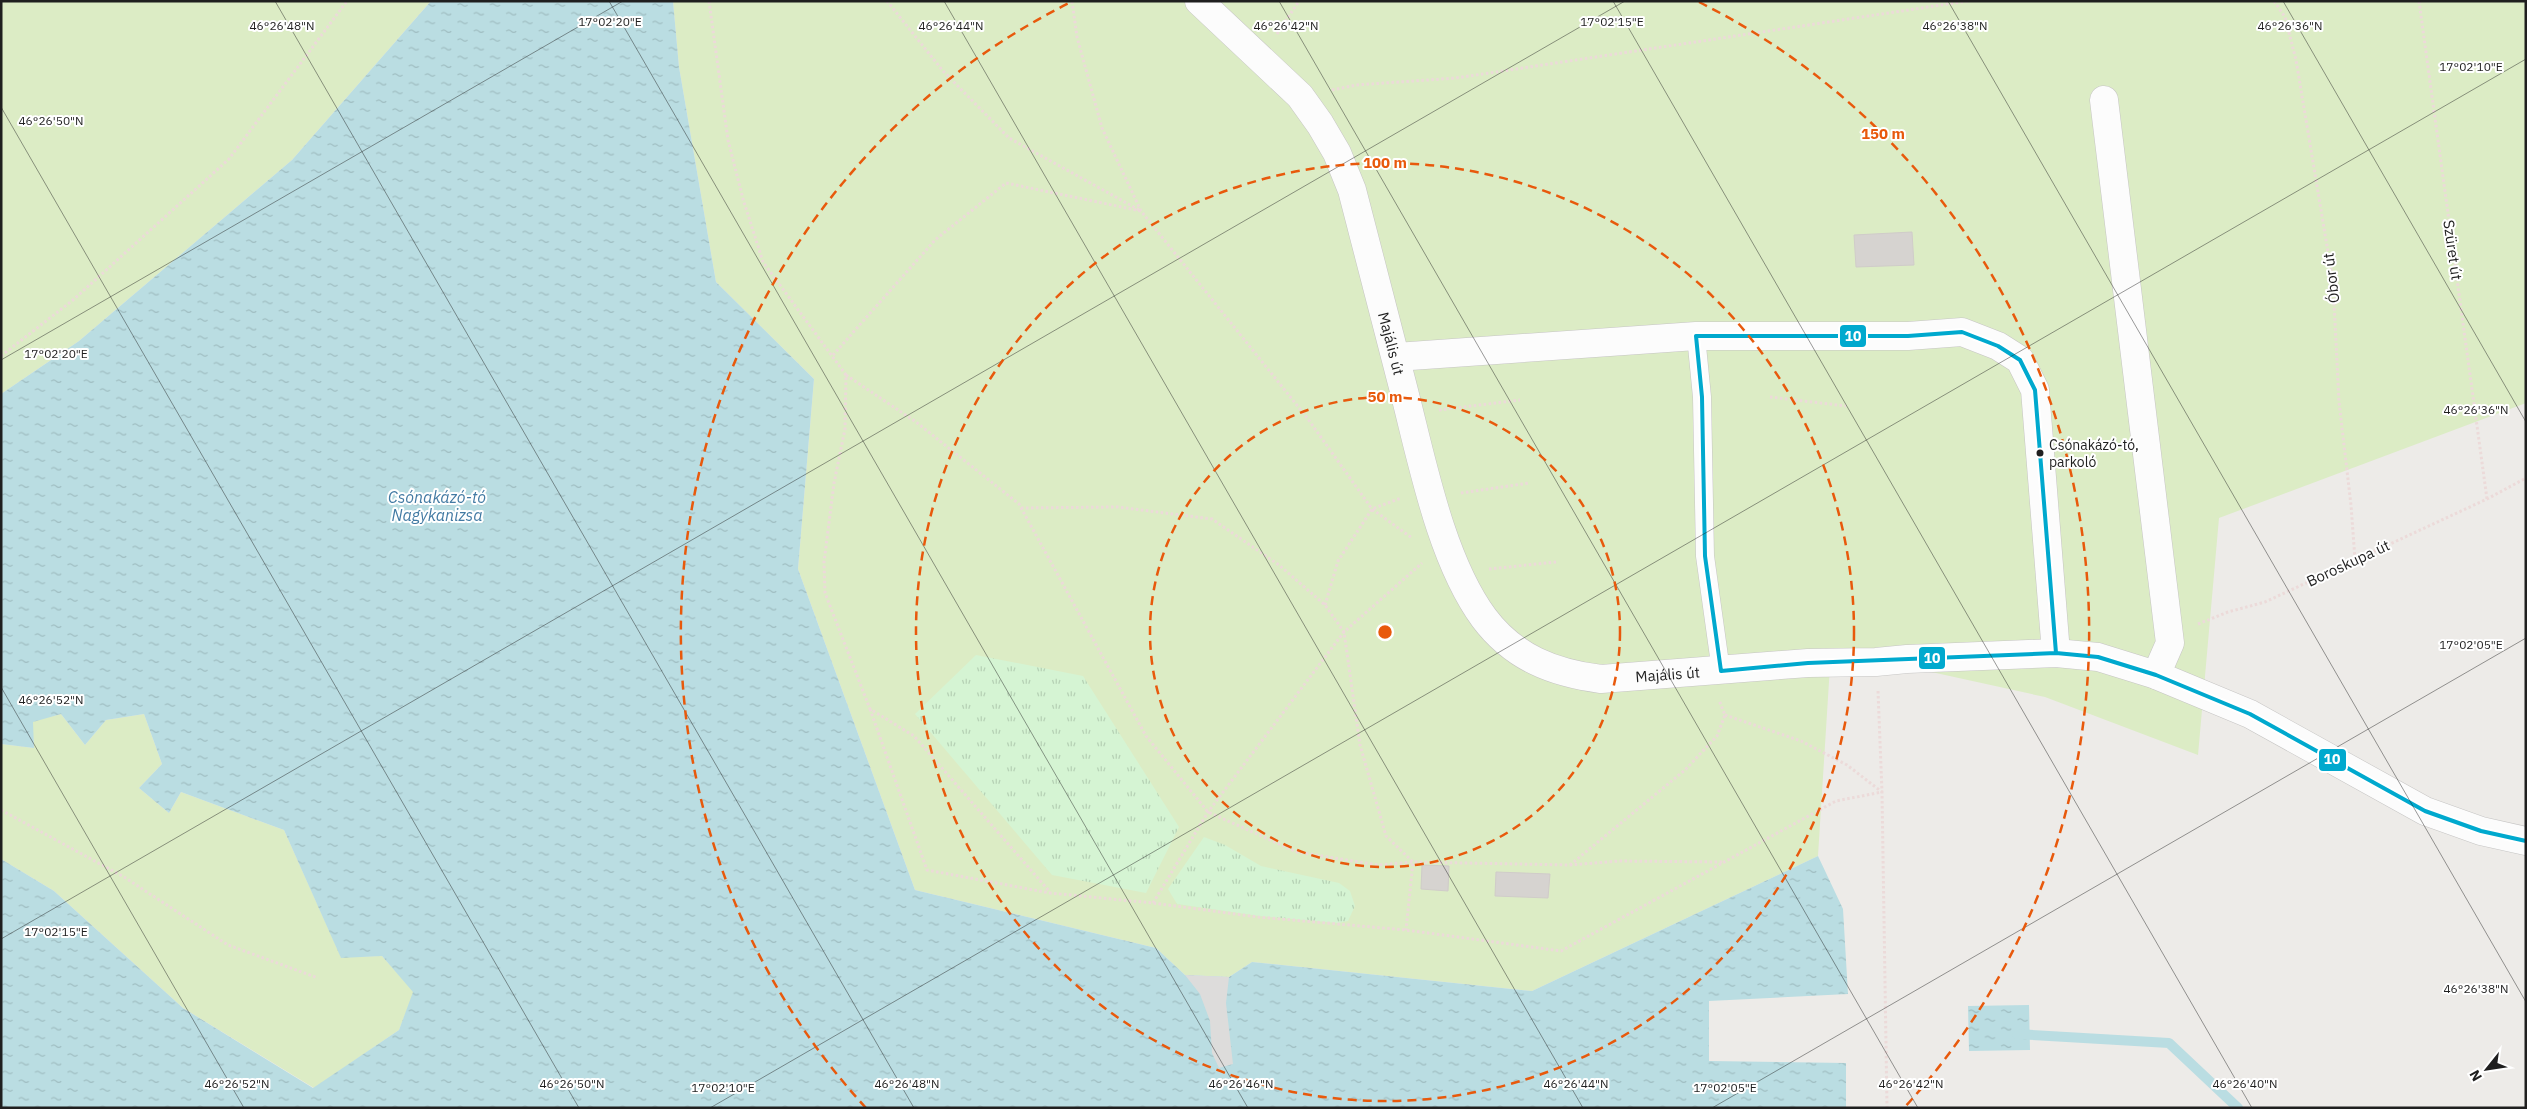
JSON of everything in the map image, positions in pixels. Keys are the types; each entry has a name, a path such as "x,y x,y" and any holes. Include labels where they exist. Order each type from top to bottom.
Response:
{"street":[{"name":"Majális út","path":"1199,1 1300,96 1320,124 1337,153 1352,190 1431,492 1439,547 1484,618 1513,647 1550,668 1568,675 1601,680 1808,663 1876,662 2056,653 2098,657 2156,675 2250,714 2425,810 2481,832 2526,841"},
{"path":"2104,100 2170,643 2156,675"},
{"path":"1396,357 1696,336 1908,336 1962,332 1998,346 2020,360 2035,390 2056,653"}],"lane":[{"path":"1696,336 1702,397 1705,556 1721,671"}],"path":[{"path":"1,356 73,300 228,158 347,1"},
{"path":"709,1 728,140 742,200 763,262 846,375 916,422 1019,504 1146,736 1208,812 1297,852 1378,865 1413,862 1570,865 1619,861 1723,862"},
{"path":"887,1 943,72 1009,138 1141,211"},
{"path":"1072,1 1077,37 1102,128 1141,211 1308,419 1372,509 1439,547 1344,632 1208,812 1153,903"},
{"path":"1260,60 1299,1"},
{"path":"1300,96 1356,84 1456,78 1968,1"},
{"name":"Óbor út","path":"2274,1 2285,17 2296,60 2333,282 2339,402 2351,505 2355,560"},
{"name":"Szüret út","path":"2419,1 2487,499"},
{"path":"833,355 934,240 1006,183 1141,211"},
{"path":"846,375 845,429 833,493 824,562 825,593 870,709 927,870 1050,893 1153,903 1258,917 1406,930 1561,951 1836,801 1882,792"},
{"path":"1770,397 1846,406"},
{"path":"1410,414 1520,400"},
{"name":"Boroskupa út","path":"2170,643 2192,626 2228,612 2265,602 2487,499 2526,478"},
{"path":"1324,606 1338,561 1372,509 1431,492 1529,483"},
{"path":"1021,508 1118,506 1212,519 1279,566 1324,606 1344,632 1360,745 1386,836 1413,862"},
{"path":"1457,573 1556,562"},
{"path":"1876,662 1882,792 1887,1108"},
{"path":"870,709 914,736 1050,893"},
{"path":"1570,865 1685,770 1716,736 1725,715 1801,741 1847,765 1882,792"},
{"path":"1,810 124,877 228,945 318,978"},
{"path":"1406,930 1413,862"}],"green space":[{"path":"1,1 431,1 292,160 79,341 1,394"},
{"path":"673,1 2526,1 2526,403 2219,518 2198,755 2045,697 1831,650 1818,856 1532,991 1252,962 1229,977 1185,975 1156,948 915,890 798,569 814,379 716,282 679,67"},
{"path":"976,655 1083,676 1179,827 1146,893 1052,875 915,714"},
{"path":"61,714 85,745 106,720 144,714 162,764 139,788 169,813 181,792 284,830 341,957 382,956 414,992 399,1030 314,1088 183,1008 54,891 1,859 1,744 34,748 32,721"},
{"path":"1204,837 1225,845 1261,866 1339,883 1350,891 1355,906 1348,921 1338,923 1259,916 1177,904 1168,889"}],"water":[{"name":"Csónakázó-tó Nagykanizsa","path":"431,1 673,1 679,67 716,282 814,379 798,569 915,890 1156,948 1185,975 1229,977 1252,962 1532,991 1818,856 1843,909 1848,994 1709,1001 1709,1061 1846,1063 1846,1108 1,1108 1,859 54,891 183,1008 313,1088 399,1030 413,992 382,956 341,958 284,830 181,792 169,813 139,788 162,764 144,714 106,720 85,745 61,714 33,722 34,748 1,744 1,394 79,341 292,160"},
{"path":"2029,1005 2030,1050 1969,1051 1968,1006"}],"pier":[{"path":"1185,975 1229,977 1226,1003 1233,1064 1219,1068 1212,1053 1210,1021 1200,994"}],"building":[{"path":"1912,232 1914,265 1856,267 1854,235"},
{"path":"1422,865 1449,866 1448,891 1421,889"},
{"path":"1496,872 1550,874 1548,898 1495,896"}],"waterway":[{"path":"2017,1034 2169,1043 2238,1108"}],"transit line":[{"name":"10","path":"1696,336 1908,336 1962,332 1998,346 2020,360 2035,390 2056,653"},
{"name":"10","path":"1696,336 1702,397 1705,556 1721,671"},
{"name":"10","path":"1721,671 1808,663 2056,653 2098,657 2156,675 2250,714 2425,811 2481,831 2526,841"}],"place":[{"name":"Csónakázó-tó, parkoló","path":"2040,453"}]}
